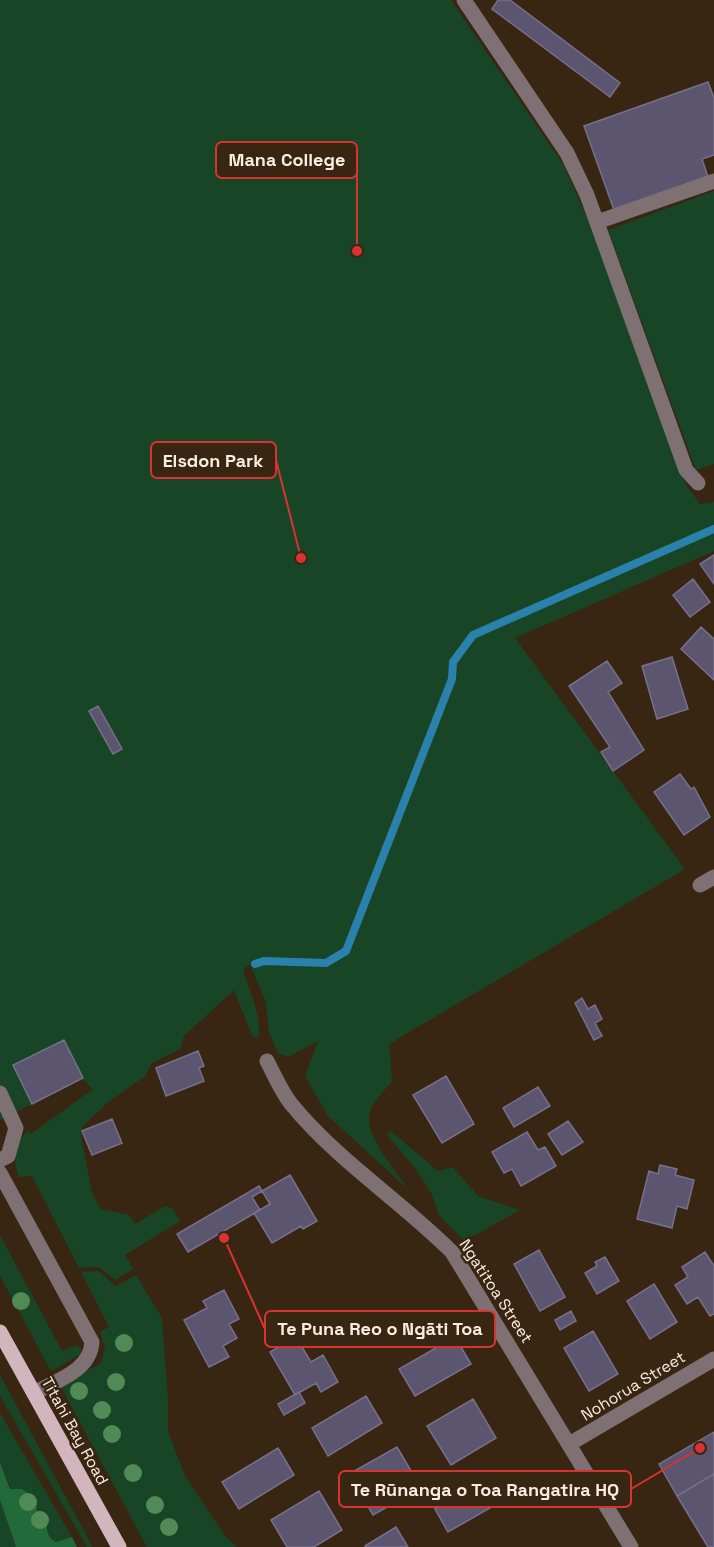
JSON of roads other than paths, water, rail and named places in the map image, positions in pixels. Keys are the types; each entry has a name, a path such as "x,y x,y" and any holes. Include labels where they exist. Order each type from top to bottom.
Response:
{"main road":[{"name":"Titahi Bay Road","path":"0,1332 119,1547"}],"street":[{"path":"464,0 567,153 597,222 686,470 698,483"},
{"path":"597,222 714,181"},
{"path":"700,885 714,877"},
{"name":"Ngatitoa Street","path":"267,1061 291,1103 322,1139 429,1229 452,1252 571,1443 631,1547"},
{"path":"0,1094 16,1128 8,1156 0,1160"},
{"path":"0,1173 92,1342 91,1354 84,1366 34,1393"},
{"name":"Nohorua Street","path":"571,1443 714,1359"}],"waterway":[{"path":"255,964 264,961 326,963 346,951 452,679 453,662 473,635 714,529"}],"place":[{"name":"Mana College","path":"357,251"},
{"name":"Elsdon Park","path":"301,558"},
{"name":"Te Puna Reo o Ngāti Toa","path":"224,1238"},
{"name":"Te Rūnanga o Toa Rangatira HQ","path":"700,1448"}]}
